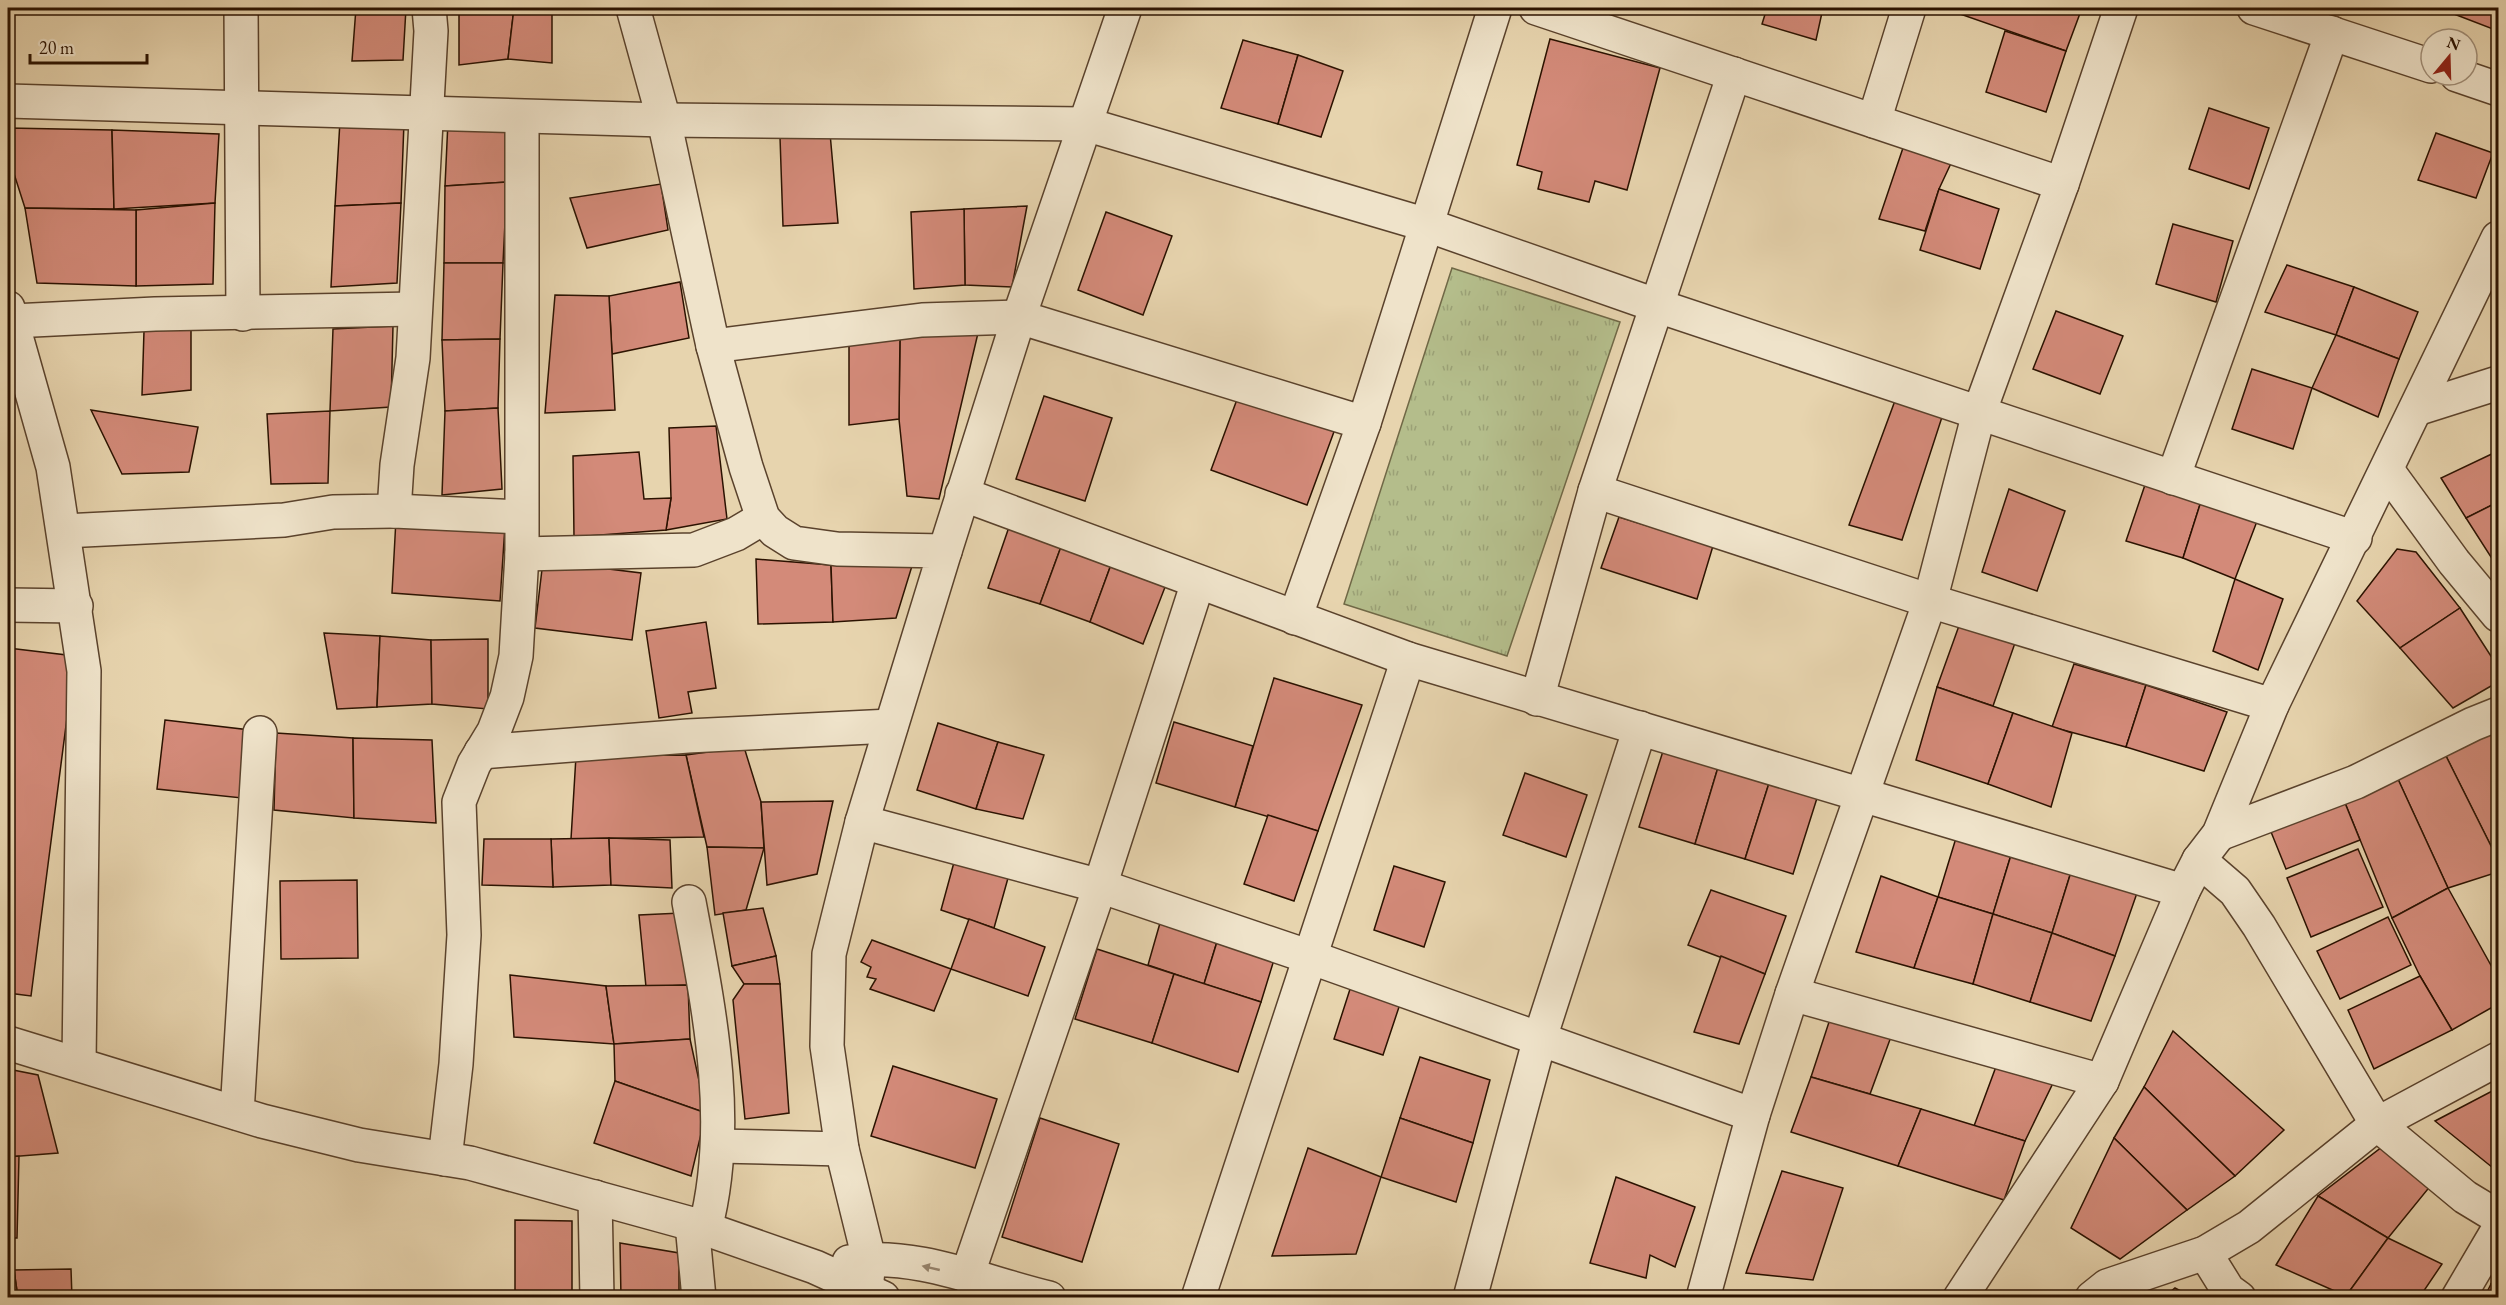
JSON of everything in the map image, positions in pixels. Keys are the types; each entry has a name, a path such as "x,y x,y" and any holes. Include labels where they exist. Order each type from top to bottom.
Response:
{"street":[{"path":"241,8 243,314"},
{"path":"394,511 397,465 413,358 431,31 429,8"},
{"path":"633,8 664,120 713,345 746,467 763,518 775,531 794,543 837,549 945,551"},
{"path":"874,1294 869,1258 842,1149 827,1046 828,976 835,928 862,822 962,494 1018,317 1125,8"},
{"path":"1295,618 1364,423 1496,8"},
{"path":"1536,8 1612,20 1734,74 2062,184"},
{"path":"1874,121 1909,8"},
{"path":"1703,1298 1753,1115 1792,994 1930,601 1980,413 2062,184 2121,8"},
{"path":"2254,8 2419,62"},
{"path":"2173,478 2332,33"},
{"path":"1537,699 1595,491 1734,74"},
{"path":"2479,82 2499,89"},
{"path":"8,101 522,117 1085,124 1427,225 1658,306 2355,537"},
{"path":"445,1159 456,1064 464,935 459,802 466,782 494,731 507,697 516,656 522,554 520,517 524,327 522,117"},
{"path":"1960,1298 1980,1283 2102,1081 2183,891 2199,860 2219,834 2272,705 2499,238"},
{"path":"79,1063 84,671 76,606 53,467 10,315 243,314 415,309"},
{"path":"713,345 922,320 1018,317 1364,423"},
{"path":"2416,409 2499,383"},
{"path":"2387,470 2454,562 2499,615"},
{"path":"1595,491 1930,601 2272,705"},
{"path":"962,494 1408,659 2183,891"},
{"path":"64,531 284,520 333,512 394,511 520,517"},
{"path":"522,554 694,550 736,534 763,518"},
{"path":"967,1276 1100,886 1198,582"},
{"path":"8,605 76,606"},
{"path":"1198,1298 1408,659"},
{"path":"2219,834 2356,782 2473,724 2499,714"},
{"path":"481,752 688,736 891,726"},
{"path":"1470,1298 1540,1038 1640,729"},
{"path":"237,1113 260,733"},
{"path":"862,822 1100,886 1310,957 1753,1115"},
{"path":"2199,860 2235,891 2259,926 2377,1124 2465,1197 2499,1217"},
{"path":"689,902 713,1053 719,1126 718,1146 698,1226 699,1298"},
{"path":"1792,994 2102,1081"},
{"path":"8,1043 237,1113 359,1145 470,1163 698,1226 815,1267 874,1294"},
{"path":"2092,1298 2107,1286 2205,1253 2249,1227 2377,1124 2499,1059"},
{"path":"718,1146 842,1149"},
{"path":"595,1197 597,1298"},
{"path":"2458,1298 2499,1230"},
{"path":"2205,1253 2228,1290 2239,1298"},
{"path":"815,1267 869,1258 903,1261 1049,1298"}],"green space":[{"path":"1452,268 1620,322 1507,656 1344,604"}],"building":[{"path":"356,8 406,8 403,60 352,61"},
{"path":"459,8 514,8 508,59 459,65"},
{"path":"514,8 552,8 552,63 508,59"},
{"path":"1767,8 1823,8 1816,40 1762,24"},
{"path":"1943,8 2082,8 2066,51"},
{"path":"2456,8 2498,8 2498,31 2454,14"},
{"path":"2005,31 2066,51 2046,112 1986,92"},
{"path":"1550,39 1660,68 1627,190 1595,181 1589,202 1538,189 1542,172 1517,165"},
{"path":"1243,40 1298,55 1278,124 1221,108"},
{"path":"1298,55 1343,71 1321,137 1278,124"},
{"path":"2209,108 2269,128 2249,189 2189,169"},
{"path":"340,121 404,122 401,203 335,206"},
{"path":"448,121 510,122 507,182 445,186"},
{"path":"8,128 112,130 114,209 25,208 8,155"},
{"path":"112,130 219,134 215,203 114,209"},
{"path":"830,133 838,223 783,226 780,137"},
{"path":"2436,133 2493,153 2476,198 2418,180"},
{"path":"1905,142 1953,159 1939,189 1925,231 1879,219"},
{"path":"507,182 503,263 444,263 445,186"},
{"path":"661,184 668,230 587,248 570,198"},
{"path":"1939,189 1999,209 1980,269 1920,250"},
{"path":"215,203 213,284 136,286 136,210"},
{"path":"401,203 397,283 331,287 335,206"},
{"path":"1027,206 1012,287 965,285 964,209"},
{"path":"25,208 136,210 136,286 37,283"},
{"path":"964,209 965,285 914,289 911,212"},
{"path":"1106,212 1172,236 1143,315 1078,290"},
{"path":"2173,224 2233,241 2216,302 2156,284"},
{"path":"444,263 503,263 500,339 442,340"},
{"path":"2287,265 2354,287 2336,335 2265,312"},
{"path":"680,282 689,338 612,354 609,296"},
{"path":"2354,287 2418,312 2399,359 2336,335"},
{"path":"555,295 609,296 615,410 545,413"},
{"path":"2056,311 2123,336 2100,394 2033,369"},
{"path":"393,326 391,407 330,411 333,329"},
{"path":"191,328 191,390 142,395 144,331"},
{"path":"978,333 939,499 907,496 899,419 900,335"},
{"path":"900,335 899,419 849,425 849,343"},
{"path":"2336,335 2399,359 2378,417 2312,388"},
{"path":"500,339 498,408 445,411 442,340"},
{"path":"2252,369 2312,388 2293,449 2232,429"},
{"path":"1239,394 1335,429 1307,505 1211,470"},
{"path":"1044,396 1112,418 1085,501 1016,479"},
{"path":"1896,398 1943,414 1902,540 1849,525"},
{"path":"498,408 502,489 442,495 445,411"},
{"path":"91,410 198,427 189,472 122,474"},
{"path":"330,411 328,483 271,484 267,414"},
{"path":"716,426 727,519 666,530 671,498 669,428"},
{"path":"2498,451 2498,502 2466,518 2441,478"},
{"path":"639,452 644,499 671,498 666,530 574,537 573,456"},
{"path":"2147,479 2203,495 2183,558 2126,541"},
{"path":"2009,489 2065,511 2037,591 1982,572"},
{"path":"2203,495 2259,516 2235,579 2183,558"},
{"path":"2498,502 2498,568 2466,518"},
{"path":"1619,517 1713,546 1697,599 1601,568"},
{"path":"396,519 505,526 500,601 392,593"},
{"path":"1009,527 1062,544 1040,604 988,588"},
{"path":"1062,544 1112,562 1090,622 1040,604"},
{"path":"2397,549 2416,552 2460,608 2400,648 2357,601"},
{"path":"756,559 831,565 833,622 758,624"},
{"path":"543,561 641,573 632,640 535,628"},
{"path":"1112,562 1167,582 1143,644 1090,622"},
{"path":"831,565 912,566 896,618 833,622"},
{"path":"2235,579 2283,599 2258,670 2213,651"},
{"path":"2460,608 2498,667 2498,682 2453,708 2400,648"},
{"path":"706,622 716,688 688,692 692,713 659,718 646,631"},
{"path":"1960,623 2015,643 1993,706 1937,687"},
{"path":"324,633 380,636 377,707 337,709"},
{"path":"380,636 431,640 432,704 377,707"},
{"path":"488,639 488,709 432,704 431,640"},
{"path":"8,648 75,656 31,996 8,993"},
{"path":"2074,664 2146,685 2126,747 2052,727"},
{"path":"1274,678 1362,705 1318,831 1235,807"},
{"path":"2146,685 2227,712 2204,771 2126,747"},
{"path":"1937,687 2013,713 1988,784 1916,760"},
{"path":"2013,713 2072,733 2051,807 1988,784"},
{"path":"165,720 250,730 242,798 157,789"},
{"path":"1174,722 1253,746 1235,807 1156,783"},
{"path":"938,723 998,742 976,809 917,790"},
{"path":"2498,727 2498,860 2445,754"},
{"path":"276,733 353,738 354,818 274,810"},
{"path":"353,738 432,740 436,823 354,818"},
{"path":"998,742 1044,755 1023,819 976,809"},
{"path":"744,747 761,802 764,848 707,847 686,755"},
{"path":"1664,748 1719,764 1695,844 1639,827"},
{"path":"2445,754 2498,860 2498,872 2448,888 2397,777"},
{"path":"686,755 704,837 571,839 576,756"},
{"path":"1719,764 1770,780 1745,859 1695,844"},
{"path":"1525,773 1587,795 1566,857 1503,835"},
{"path":"2397,777 2448,888 2392,918 2343,798"},
{"path":"1770,780 1818,795 1793,874 1745,859"},
{"path":"2343,798 2360,840 2286,869 2269,827"},
{"path":"833,801 817,874 767,885 761,802"},
{"path":"1268,815 1318,831 1294,901 1244,884"},
{"path":"609,838 611,885 553,887 551,839"},
{"path":"609,838 670,840 672,888 611,885"},
{"path":"1956,838 2011,855 1993,914 1938,897"},
{"path":"484,839 551,839 553,887 482,885"},
{"path":"707,847 764,848 746,910 715,915"},
{"path":"2358,849 2383,907 2311,937 2287,878"},
{"path":"956,855 1010,871 994,928 941,910"},
{"path":"2011,855 2071,872 2052,933 1993,914"},
{"path":"1394,866 1445,882 1424,947 1374,930"},
{"path":"2071,872 2137,893 2115,956 2052,933"},
{"path":"1881,876 1938,897 1914,968 1856,952"},
{"path":"357,880 358,958 281,959 280,881"},
{"path":"2448,888 2498,978 2498,1004 2452,1030 2420,976 2392,918"},
{"path":"1711,890 1786,916 1765,974 1688,945"},
{"path":"1938,897 1993,914 1973,984 1914,968"},
{"path":"763,908 776,956 732,966 723,913"},
{"path":"681,913 688,985 646,987 639,915"},
{"path":"1993,914 2052,933 2030,1002 1973,984"},
{"path":"1162,916 1220,932 1204,984 1148,965"},
{"path":"2388,917 2411,965 2340,999 2317,951"},
{"path":"969,919 1045,947 1028,996 951,969"},
{"path":"1220,932 1277,950 1261,1002 1204,984"},
{"path":"2052,933 2115,956 2091,1021 2030,1002"},
{"path":"872,940 951,969 934,1011 870,989 876,979 867,977 871,967 861,962"},
{"path":"1097,949 1174,974 1152,1043 1075,1019"},
{"path":"776,956 780,984 744,984 732,966"},
{"path":"1721,956 1765,974 1739,1044 1694,1032"},
{"path":"1174,974 1261,1002 1238,1072 1152,1043"},
{"path":"510,975 606,986 614,1044 514,1037"},
{"path":"2420,976 2452,1030 2374,1069 2348,1010"},
{"path":"1352,983 1402,998 1383,1055 1334,1039"},
{"path":"744,984 780,984 789,1113 745,1119 733,1000"},
{"path":"688,985 690,1039 614,1044 606,986"},
{"path":"1831,1016 1892,1034 1870,1094 1811,1077"},
{"path":"2173,1031 2284,1130 2235,1176 2144,1087"},
{"path":"690,1039 706,1113 615,1081 614,1044"},
{"path":"1420,1057 1490,1080 1473,1143 1400,1118"},
{"path":"1997,1064 2055,1079 2025,1141 1974,1126"},
{"path":"893,1066 997,1099 975,1168 871,1136"},
{"path":"8,1069 38,1075 58,1153 8,1157"},
{"path":"1811,1077 1921,1109 1898,1166 1791,1132"},
{"path":"615,1081 706,1113 691,1176 594,1143"},
{"path":"2144,1087 2235,1176 2187,1210 2114,1138"},
{"path":"2496,1089 2498,1092 2498,1172 2435,1121"},
{"path":"1921,1109 2025,1141 2004,1200 1898,1166"},
{"path":"1040,1118 1119,1144 1082,1262 1002,1237"},
{"path":"1400,1118 1473,1143 1456,1202 1381,1177"},
{"path":"2114,1138 2187,1210 2120,1259 2071,1228"},
{"path":"2382,1147 2432,1184 2388,1238 2318,1196"},
{"path":"1308,1148 1381,1177 1356,1254 1272,1256"},
{"path":"19,1156 17,1238 8,1238 8,1157"},
{"path":"1782,1171 1843,1188 1813,1280 1746,1273"},
{"path":"1616,1177 1695,1207 1675,1267 1650,1255 1646,1278 1590,1263"},
{"path":"2318,1196 2388,1238 2346,1296 2276,1265"},
{"path":"515,1220 572,1221 572,1298 515,1298"},
{"path":"2388,1238 2442,1264 2419,1298 2346,1296"},
{"path":"620,1243 679,1253 679,1298 621,1298"},
{"path":"71,1269 72,1298 18,1298 14,1270"},
{"path":"8,1270 14,1270 18,1298 8,1298"},
{"path":"2498,1271 2498,1288 2491,1284"},
{"path":"2491,1284 2498,1288 2498,1298 2484,1298"},
{"path":"2175,1288 2194,1298 2163,1298"}]}
